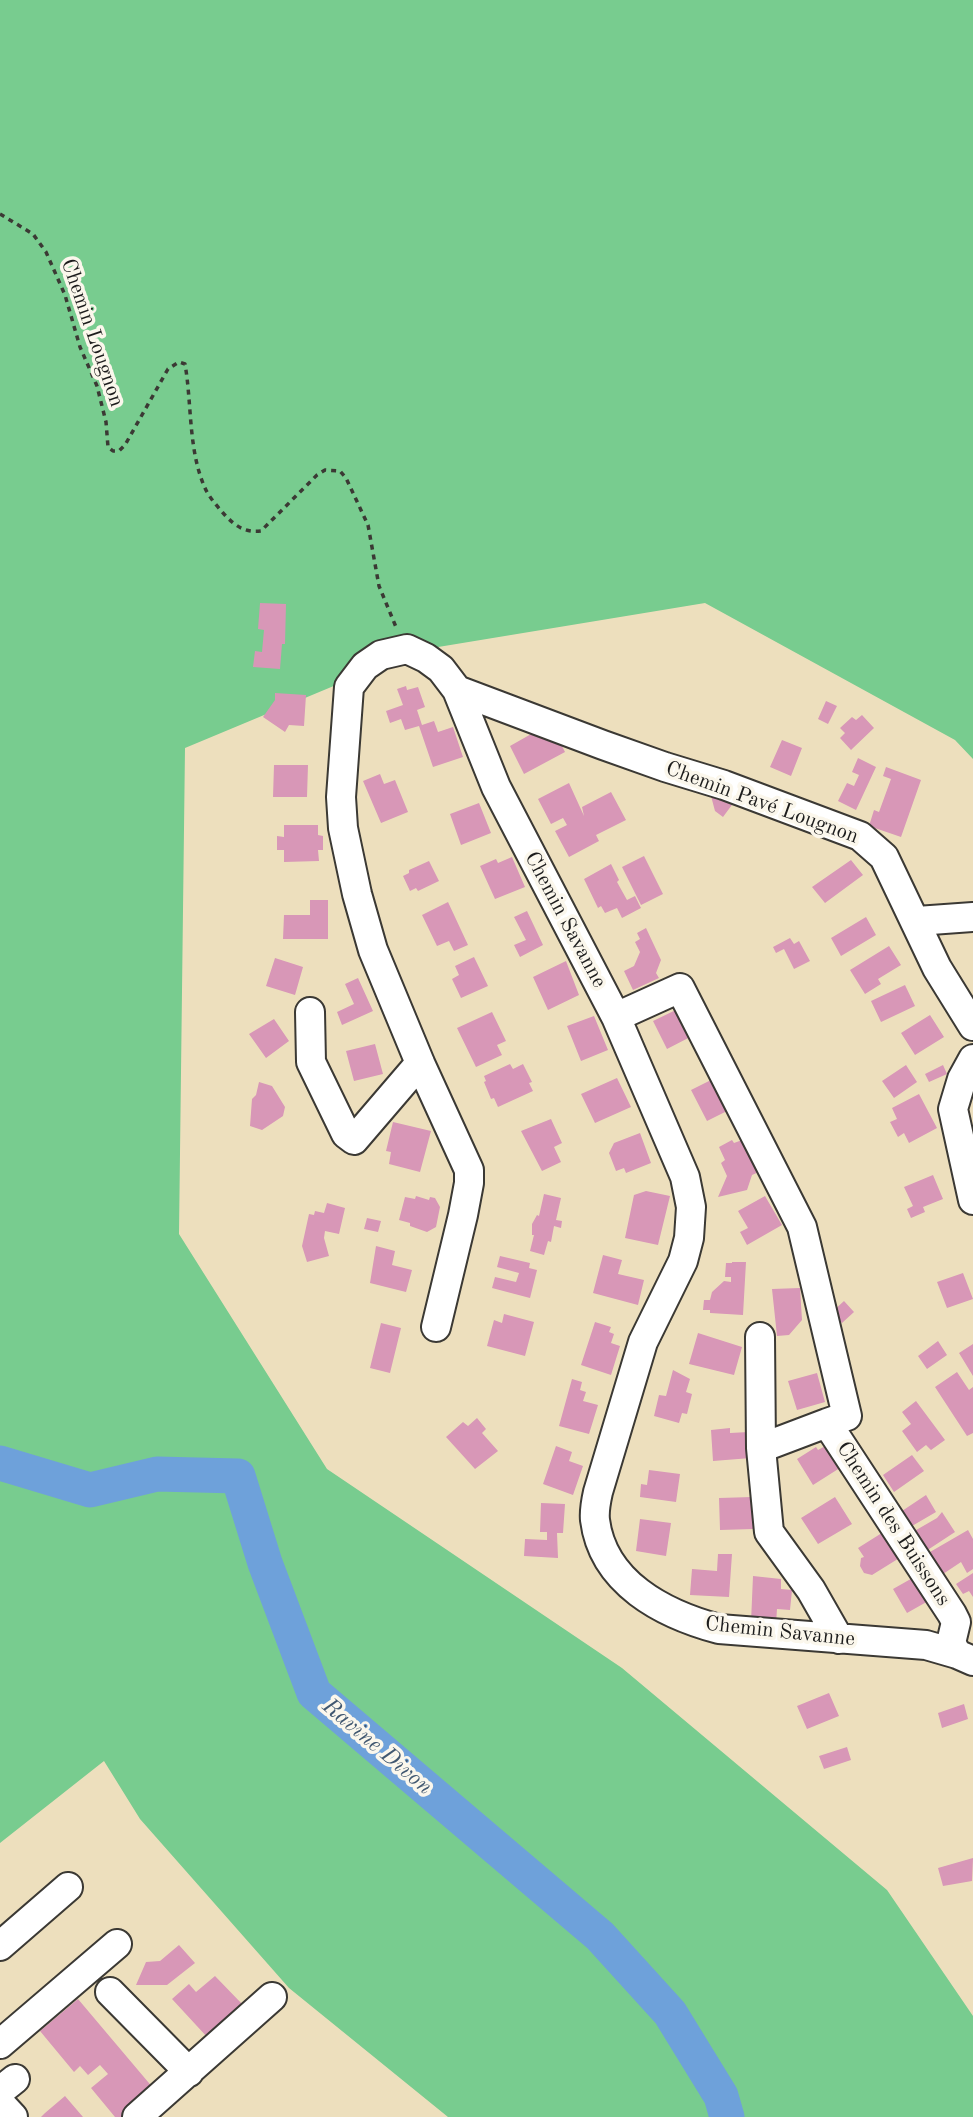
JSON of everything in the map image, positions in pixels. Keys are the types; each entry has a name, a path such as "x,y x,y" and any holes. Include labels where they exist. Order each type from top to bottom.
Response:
{"street":[{"name":"Chemin Savanne","path":"405,650 426,657 441,669 457,690 496,787 616,1017 685,1177 691,1206 689,1238 683,1261 643,1342 597,1492 594,1517 598,1537 612,1568 656,1605 685,1620 719,1629 926,1645 965,1657"},
{"path":"405,650 381,655 365,666 349,687 341,797 357,894 373,950 420,1063 470,1170 465,1204 436,1327"},
{"name":"Chemin Pavé Lougnon","path":"457,690 860,836 884,857 917,921 937,968 973,1026"},
{"path":"917,921 973,917"},
{"path":"616,1017 680,988 802,1227 847,1416 827,1423"},
{"path":"310,1012 311,1062 346,1134 354,1140 420,1063"},
{"path":"973,1059 962,1079 953,1109 973,1200"},
{"path":"760,1337 761,1448 769,1532 811,1590 839,1639"},
{"name":"Chemin des Buissons","path":"761,1448 827,1423 952,1614 956,1622 951,1643 965,1657"},
{"path":"0,1946 68,1887"},
{"path":"0,2044 117,1944"},
{"path":"110,1992 189,2072"},
{"path":"137,2117 272,1997"},
{"path":"0,2103 13,2117"}],"path":[{"name":"Chemin Lougnon","path":"0,214 33,234 46,252 65,295 82,354 97,386 106,422 108,446 113,451 120,451 168,369 179,362 185,364 198,464 205,489 212,499 237,527 246,531 261,531 317,475 325,470 340,471 346,478 368,525 379,586 405,650"}],"green space":[{"path":"0,0 973,0 973,759 955,740 705,603 420,650 185,748 179,1234 327,1469 622,1668 887,1890 973,2016 973,2117 448,2117 289,1988 140,1819 104,1761 0,1843"}],"building":[{"path":"260,603 286,604 285,644 282,644 280,669 253,667 255,651 262,652 264,630 258,629"},
{"path":"406,686 407,690 418,687 425,707 417,710 422,725 434,721 438,732 453,727 463,757 433,767 419,726 405,730 401,719 390,723 386,711 403,705 397,689"},
{"path":"275,693 306,695 304,726 289,725 285,732 263,717 275,700"},
{"path":"826,701 837,706 828,724 818,719"},
{"path":"862,715 874,728 851,750 840,738 845,733 840,728 852,717 856,720"},
{"path":"540,729 555,732 565,752 524,774 510,746"},
{"path":"782,740 802,748 791,776 770,767"},
{"path":"858,758 876,767 856,810 838,801 847,783 854,786 859,775 852,772"},
{"path":"274,765 308,765 307,797 273,797"},
{"path":"886,767 921,780 901,837 869,826 874,810 879,812 891,779 883,776"},
{"path":"380,774 384,784 395,780 408,812 381,823 363,781"},
{"path":"569,783 584,816 582,807 611,792 626,820 596,835 599,841 569,857 555,831 567,825 563,818 551,824 538,799"},
{"path":"717,787 740,794 723,817 715,811 711,796"},
{"path":"479,803 491,833 461,845 450,814"},
{"path":"284,825 318,825 318,835 323,836 323,850 318,850 319,861 284,862 284,850 277,850 277,836 284,837"},
{"path":"644,856 663,894 641,905 622,867"},
{"path":"512,857 525,887 495,899 480,866 496,859 498,863"},
{"path":"851,860 863,875 825,903 812,887"},
{"path":"429,861 439,881 418,891 416,888 410,891 403,876 409,873 409,870"},
{"path":"611,864 627,900 635,896 641,908 622,918 617,908 605,913 601,906 598,908 584,879"},
{"path":"310,900 328,900 328,939 283,939 284,915 310,915"},
{"path":"448,902 468,945 454,951 449,941 437,946 422,915"},
{"path":"527,911 543,945 520,957 514,945 526,940 514,917"},
{"path":"866,917 876,935 841,956 831,938"},
{"path":"646,928 661,960 656,973 659,978 633,990 624,971 634,966 640,952 635,942 640,939 637,933"},
{"path":"790,938 794,944 799,941 810,961 794,969 784,949 776,953 773,947"},
{"path":"889,946 901,965 878,979 881,984 865,994 850,970"},
{"path":"474,957 488,986 461,998 452,979 459,975 455,966"},
{"path":"275,958 303,967 295,995 266,986"},
{"path":"566,961 579,995 548,1010 533,977"},
{"path":"358,978 373,1011 342,1025 337,1012 354,1004 345,984"},
{"path":"905,985 915,1006 881,1022 871,1001"},
{"path":"682,1007 696,1034 667,1049 653,1021"},
{"path":"492,1012 506,1041 497,1045 502,1055 476,1067 457,1028"},
{"path":"930,1015 944,1037 915,1055 901,1033"},
{"path":"594,1016 608,1050 581,1061 567,1026"},
{"path":"274,1019 289,1041 266,1058 249,1034"},
{"path":"375,1044 383,1074 354,1081 346,1051"},
{"path":"510,1064 513,1069 523,1064 532,1082 529,1083 533,1091 498,1107 494,1098 491,1099 484,1076"},
{"path":"906,1065 917,1082 894,1098 882,1081"},
{"path":"943,1065 947,1074 929,1082 925,1074"},
{"path":"719,1076 735,1107 707,1121 691,1090"},
{"path":"617,1078 631,1107 595,1123 581,1094"},
{"path":"259,1082 272,1086 285,1107 283,1116 262,1130 250,1126 252,1099 256,1095"},
{"path":"919,1094 937,1128 909,1143 904,1133 898,1137 890,1122 897,1119 892,1108"},
{"path":"551,1119 562,1143 554,1147 561,1162 542,1171 521,1131"},
{"path":"393,1122 431,1131 420,1172 389,1164 391,1152 386,1151"},
{"path":"640,1133 651,1163 626,1173 624,1168 616,1171 609,1153 614,1143"},
{"path":"745,1139 761,1171 752,1175 747,1190 718,1197 727,1176 721,1163 725,1160 719,1147 732,1140 734,1143"},
{"path":"933,1175 943,1199 923,1207 925,1212 911,1218 907,1209 913,1206 904,1187"},
{"path":"646,1191 670,1196 658,1245 625,1238 634,1195"},
{"path":"544,1194 561,1198 556,1220 562,1221 561,1228 554,1226 551,1242 548,1241 544,1255 530,1251 534,1235 532,1224 537,1215 539,1216"},
{"path":"416,1196 429,1200 430,1197 435,1198 440,1207 436,1227 427,1232 399,1220 405,1197 415,1199"},
{"path":"765,1196 782,1225 747,1245 740,1232 748,1228 738,1211"},
{"path":"327,1203 345,1208 339,1234 325,1231 329,1256 307,1262 302,1246 309,1214 314,1215 315,1211 324,1213"},
{"path":"367,1218 381,1221 378,1232 364,1229"},
{"path":"376,1246 395,1251 392,1265 412,1270 406,1292 370,1283"},
{"path":"603,1255 622,1260 618,1274 644,1280 638,1305 593,1293"},
{"path":"500,1256 530,1263 529,1268 537,1270 530,1298 492,1288 495,1277 516,1282 519,1273 497,1267"},
{"path":"746,1262 743,1315 710,1313 710,1310 703,1310 704,1300 710,1300 712,1292 724,1281 731,1282 731,1277 725,1277 726,1263"},
{"path":"963,1273 973,1299 947,1308 937,1282"},
{"path":"800,1288 802,1320 789,1335 777,1336 772,1289"},
{"path":"844,1301 854,1312 842,1323 832,1312"},
{"path":"504,1314 534,1322 525,1356 487,1346 494,1320 502,1323"},
{"path":"595,1322 611,1327 609,1332 614,1334 611,1343 620,1346 611,1375 581,1365"},
{"path":"381,1323 401,1328 390,1373 370,1368"},
{"path":"698,1333 742,1347 734,1375 689,1364"},
{"path":"938,1341 947,1355 927,1369 918,1356"},
{"path":"973,1344 973,1376 959,1353"},
{"path":"673,1370 690,1379 686,1392 692,1394 687,1414 682,1413 679,1423 654,1416 659,1395 666,1396"},
{"path":"957,1372 969,1390 973,1387 973,1433 967,1436 935,1387"},
{"path":"817,1373 825,1402 797,1410 788,1381"},
{"path":"572,1379 582,1382 580,1390 586,1392 583,1401 598,1405 589,1434 559,1426"},
{"path":"916,1401 945,1440 931,1450 926,1445 917,1452 902,1431 911,1424 902,1412"},
{"path":"477,1418 486,1429 482,1433 498,1451 475,1469 446,1437 463,1422 468,1426"},
{"path":"730,1428 730,1433 749,1432 751,1458 713,1461 711,1430"},
{"path":"829,1444 843,1466 813,1485 797,1459 816,1447 818,1450"},
{"path":"556,1446 572,1452 569,1461 583,1466 573,1495 543,1484"},
{"path":"912,1455 924,1471 894,1492 883,1475"},
{"path":"649,1470 680,1474 676,1502 640,1497 641,1484 647,1485"},
{"path":"926,1495 936,1512 912,1526 902,1511"},
{"path":"752,1497 753,1529 720,1530 719,1498"},
{"path":"835,1497 852,1524 818,1544 801,1518"},
{"path":"541,1503 565,1504 563,1533 557,1533 558,1558 524,1556 525,1539 547,1540 547,1532 540,1532"},
{"path":"942,1512 955,1532 923,1553 911,1533 937,1518"},
{"path":"640,1519 671,1523 666,1556 636,1551"},
{"path":"968,1530 973,1539 973,1569 967,1573 961,1562 943,1574 930,1552"},
{"path":"885,1531 901,1557 872,1575 864,1573 860,1566 861,1558 864,1557 858,1548"},
{"path":"718,1554 732,1554 729,1597 690,1595 692,1569 717,1571"},
{"path":"973,1573 973,1597 969,1591 963,1594 956,1584"},
{"path":"753,1576 781,1579 781,1589 792,1590 790,1610 777,1609 776,1624 751,1622"},
{"path":"916,1576 930,1600 907,1613 893,1589"},
{"path":"829,1693 839,1716 807,1729 797,1706"},
{"path":"964,1704 968,1719 942,1728 938,1713"},
{"path":"847,1747 851,1760 824,1769 819,1756"},
{"path":"973,1858 972,1881 943,1886 938,1868"},
{"path":"179,1945 195,1963 167,1985 136,1985 146,1962 160,1961"},
{"path":"215,1976 244,2006 208,2038 172,1999 189,1984 196,1992"},
{"path":"78,1999 154,2089 122,2117 115,2117 91,2088 108,2074 100,2065 88,2075 80,2066 74,2072 40,2031"},
{"path":"65,2096 83,2117 41,2117 45,2113"}],"waterway":[{"name":"Ravine Divon","path":"0,1463 90,1490 157,1474 238,1476 265,1563 314,1693 600,1936 670,2013 721,2096 727,2117"}]}
